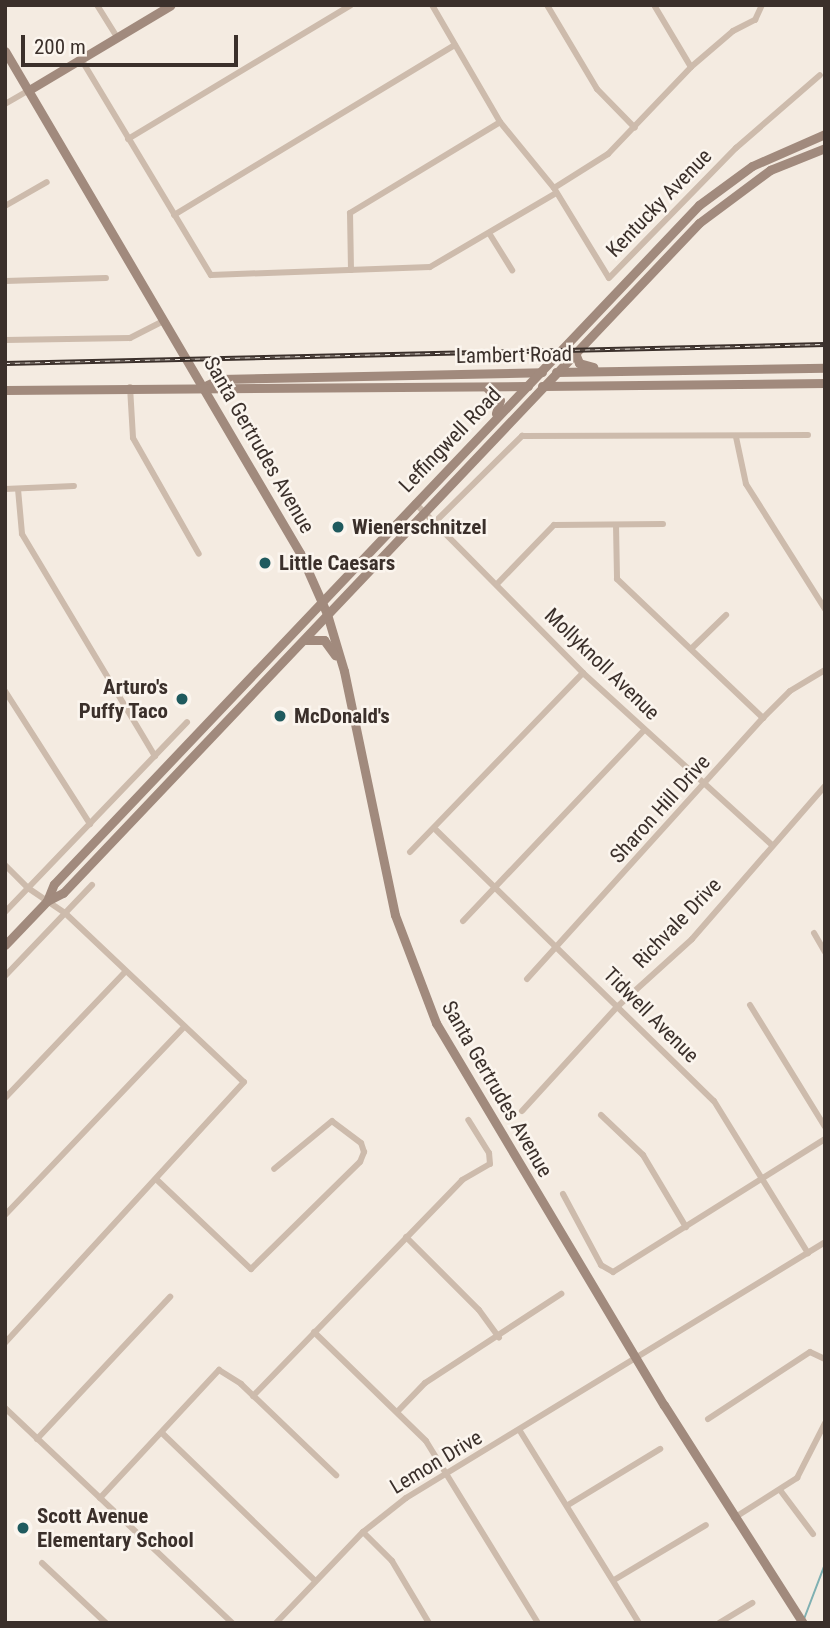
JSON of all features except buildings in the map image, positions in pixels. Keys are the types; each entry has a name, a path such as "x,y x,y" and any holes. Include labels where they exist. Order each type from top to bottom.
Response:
{"main road":[{"path":"29,90 171,5"},
{"name":"Santa Gertrudes Avenue","path":"5,51 288,526 327,614 344,671 376,843 409,958 465,1075 636,1360 803,1623"},
{"name":"Leffingwell Road","path":"47,901 54,884 487,426 709,197 771,156 825,134"},
{"name":"Leffingwell Road","path":"5,945 47,901 63,893 556,372 716,208 770,170 825,148"},
{"path":"575,353 585,366 618,371"},
{"name":"Lambert Road","path":"205,385 220,379 825,368"},
{"name":"Lambert Road","path":"5,390 205,385 458,387 825,383"},
{"path":"458,387 491,390 498,395 500,405 487,426"},
{"path":"298,645 310,638 324,640 344,671"}],"street":[{"path":"97,5 117,37"},
{"path":"128,139 351,5"},
{"name":"Kentucky Avenue","path":"432,5 500,122 555,191 609,278 736,148 820,75"},
{"path":"547,5 597,89 635,128"},
{"path":"654,5 691,68"},
{"path":"80,60 211,275 430,267 489,233 608,154 691,68 733,32 755,20 762,5"},
{"path":"174,215 456,45"},
{"path":"5,104 29,90"},
{"path":"351,270 350,213 500,122"},
{"path":"5,206 47,182"},
{"path":"489,233 512,271"},
{"path":"5,281 106,278"},
{"path":"5,340 130,338 166,320"},
{"path":"130,387 133,438 199,554"},
{"path":"434,523 522,436 808,435"},
{"path":"736,437 746,484 825,609"},
{"path":"5,489 74,486"},
{"path":"18,489 22,534 155,756"},
{"name":"Mollyknoll Avenue","path":"415,503 583,673 771,844"},
{"path":"497,584 554,525 663,524"},
{"path":"616,525 617,579 763,718"},
{"path":"691,649 726,615"},
{"name":"Sharon Hill Drive","path":"527,979 705,786 763,718 790,691 825,670"},
{"path":"411,852 436,830 583,673"},
{"path":"5,691 90,824"},
{"path":"5,912 187,722"},
{"path":"463,922 644,730"},
{"name":"Richvale Drive","path":"522,1111 617,1007 692,939 771,844 825,786"},
{"name":"Tidwell Avenue","path":"436,830 714,1101 808,1253"},
{"path":"5,865 28,888 65,913 244,1082 5,1343"},
{"path":"5,976 92,885"},
{"path":"814,933 825,952"},
{"path":"5,1098 125,972"},
{"path":"750,1005 825,1126"},
{"path":"5,1214 184,1027"},
{"path":"601,1115 643,1155 686,1227"},
{"path":"253,1396 462,1180 490,1164 489,1153 468,1119"},
{"path":"156,1179 251,1269 360,1162 364,1152 346,1129 332,1121 274,1169"},
{"path":"564,1194 607,1271 613,1272 825,1139"},
{"path":"406,1237 479,1310 499,1338"},
{"name":"Lemon Drive","path":"276,1623 363,1532 406,1498 520,1431 825,1242"},
{"path":"398,1411 425,1383 499,1338 561,1294"},
{"path":"37,1439 170,1297"},
{"path":"314,1332 426,1441 538,1623"},
{"path":"708,1419 810,1352 825,1359"},
{"path":"100,1498 219,1370 253,1396 336,1475"},
{"path":"5,1408 232,1623"},
{"path":"734,1517 797,1478 811,1457 825,1423"},
{"path":"520,1431 639,1623"},
{"path":"162,1433 315,1581"},
{"path":"568,1505 660,1449"},
{"path":"780,1490 813,1534"},
{"path":"614,1580 706,1525"},
{"path":"363,1532 392,1561 429,1623"},
{"path":"42,1563 106,1623"},
{"path":"719,1623 752,1603"}],"waterway":[{"path":"804,1619 825,1564"}],"railway":[{"path":"5,363 825,344"}],"place":[{"name":"Wienerschnitzel","path":"338,527"},
{"name":"Little Caesars","path":"265,563"},
{"name":"Arturo's Puffy Taco","path":"182,699"},
{"name":"McDonald's","path":"280,716"},
{"name":"Scott Avenue Elementary School","path":"23,1528"}]}
